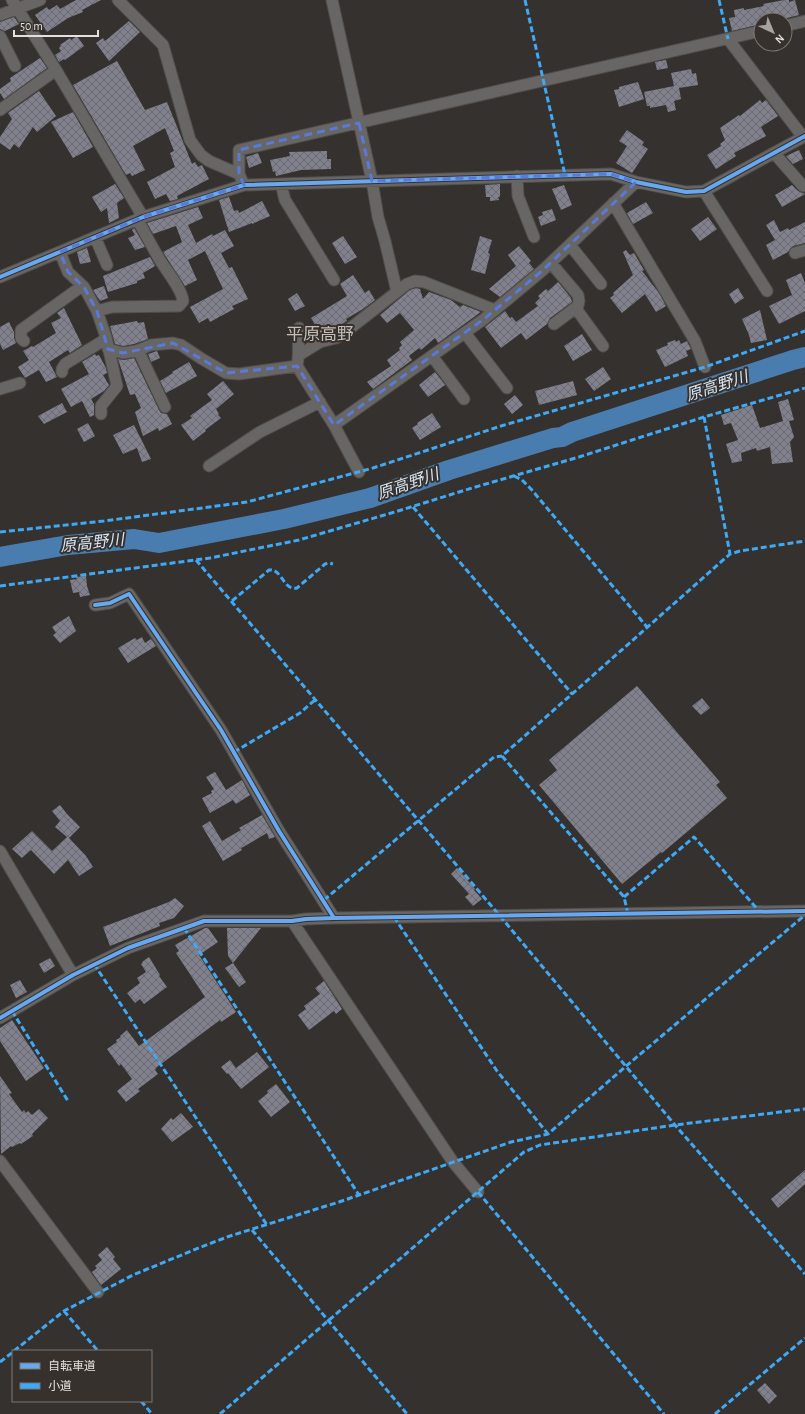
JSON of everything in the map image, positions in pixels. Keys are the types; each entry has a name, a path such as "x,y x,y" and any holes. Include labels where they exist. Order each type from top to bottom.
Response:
{"street":[{"path":"0,15 15,4 40,0"},
{"path":"118,0 162,45 190,140 201,155 209,161 239,174"},
{"path":"332,0 372,181 378,217 397,292"},
{"path":"15,4 56,70 140,218 156,255 177,285 183,297 183,301 179,306 112,307 97,311"},
{"path":"793,24 805,21"},
{"path":"244,185 239,174 239,150 753,33"},
{"path":"0,36 15,66"},
{"path":"0,277 140,218 244,185 611,174 636,182 686,192 704,192 804,137 728,39"},
{"path":"0,110 56,70"},
{"path":"774,153 803,186"},
{"path":"517,176 518,196 534,237"},
{"path":"334,425 495,310 551,263 636,182"},
{"path":"281,184 288,204 334,280"},
{"path":"704,192 767,291"},
{"path":"614,203 695,341 705,367"},
{"path":"95,237 107,265"},
{"path":"570,245 601,284"},
{"path":"60,252 68,272 82,286 97,311 107,344 117,386 101,406 101,414"},
{"path":"551,263 578,295 578,310 603,346"},
{"path":"107,344 122,353 138,350 151,345 173,343 181,345 202,360 226,373 239,374 298,360 320,342 336,338 344,333 407,284 415,281 424,282 495,310"},
{"path":"24,341 21,338 21,330 82,286"},
{"path":"554,324 578,306"},
{"path":"299,328 298,360 359,472"},
{"path":"464,333 507,388"},
{"path":"62,372 65,364 107,344"},
{"path":"138,350 166,406"},
{"path":"432,356 464,400"},
{"path":"0,389 20,383"},
{"path":"209,466 260,432 320,402"},
{"path":"95,605 110,603 130,594 221,730 279,831 334,918"},
{"path":"0,851 73,974"},
{"path":"0,1018 73,974 128,948 204,921 292,921 334,918 805,911"},
{"path":"292,921 453,1162 478,1192"},
{"path":"0,1161 98,1292"}],"highlighted area":[{"path":"359,123 372,181 611,174 636,182 543,270 484,319 334,425 297,366 226,373 173,343 123,353 108,349 97,311 84,287 68,272 60,252 143,217 244,185 239,174 239,150"}],"building":[{"path":"76,0 101,0 82,10 83,12 68,18 47,32 35,15 47,7 49,10 57,5 60,9"},
{"path":"784,0 789,0 789,2 795,0 799,15 793,16 793,12 753,12 753,26 732,31 729,18 735,17 734,10 744,8 744,10 764,6 763,4"},
{"path":"14,17 19,24 5,31 0,29 0,22"},
{"path":"129,21 140,32 109,61 96,43 103,38 105,41"},
{"path":"77,36 84,46 65,60 64,59 59,62 55,55 61,51 59,48 61,46 60,45 70,38 71,40"},
{"path":"40,58 47,68 4,99 0,93 0,89 11,81 10,78"},
{"path":"666,60 668,68 657,70 655,62"},
{"path":"117,61 145,110 167,102 192,164 195,162 198,167 202,165 209,179 177,196 178,199 170,201 166,194 155,199 147,182 175,167 170,153 174,151 165,128 133,146 145,170 132,176 130,173 126,175 73,85"},
{"path":"691,69 692,74 696,73 698,85 679,88 681,99 674,101 676,110 668,112 666,105 650,108 650,106 647,106 644,92 674,86 671,73"},
{"path":"638,82 644,99 619,107 614,90 619,89 619,87"},
{"path":"39,91 56,116 37,132 33,127 19,148 14,144 10,150 0,143 0,137 12,119 8,113"},
{"path":"760,100 762,103 766,100 778,116 761,127 766,136 734,153 736,156 716,169 707,155 721,146 720,144 725,140 720,128 739,115 740,116"},
{"path":"73,112 93,147 73,158 51,122"},
{"path":"627,130 644,142 642,145 648,149 632,173 616,163 627,146 619,141"},
{"path":"799,150 803,159 793,164 786,156"},
{"path":"327,151 327,159 331,159 331,169 301,170 276,176 275,171 273,172 270,160 290,156 289,152"},
{"path":"258,153 262,163 249,168 246,157"},
{"path":"115,184 124,198 117,203 119,218 109,223 107,208 101,212 92,197"},
{"path":"500,184 499,200 490,201 490,197 486,197 485,185"},
{"path":"564,185 572,205 561,210 552,189"},
{"path":"792,185 798,191 805,194 782,207 775,195"},
{"path":"229,197 234,211 238,210 239,213 262,201 270,216 229,232 219,200"},
{"path":"646,202 653,213 633,224 627,213"},
{"path":"198,207 203,218 188,225 196,243 212,234 213,236 225,230 234,246 221,253 229,268 232,267 248,299 232,306 234,309 210,322 208,318 199,323 190,307 223,289 205,251 188,260 197,280 185,286 163,252 182,242 176,226 153,234 147,223"},
{"path":"552,209 556,220 541,226 538,217 543,215 542,212"},
{"path":"708,217 717,229 700,241 691,229"},
{"path":"774,220 780,232 788,228 789,230 805,222 805,243 793,246 788,252 773,260 766,245 775,240 766,225"},
{"path":"134,228 145,247 135,250 128,238 135,235 132,230"},
{"path":"343,236 357,257 345,264 332,243"},
{"path":"480,236 492,240 488,253 490,254 485,274 471,270"},
{"path":"519,246 531,261 529,263 534,269 500,297 489,289 516,266 508,255"},
{"path":"87,248 91,262 80,264 77,252"},
{"path":"626,250 630,255 634,253 644,270 642,271 659,293 666,306 656,312 645,294 622,313 610,298 614,295 613,293 633,275 623,252"},
{"path":"150,257 155,266 143,273 145,278 137,281 137,283 108,292 103,276"},
{"path":"801,273 805,283 805,311 779,324 769,306 792,295 786,280"},
{"path":"353,275 365,293 369,290 375,300 346,319 347,321 321,335 311,318 347,296 340,284"},
{"path":"558,282 571,298 572,302 550,318 547,324 526,340 521,333 501,348 485,327 505,311 510,318 512,317 516,322 538,306 535,303 540,298 538,296 546,289 548,291"},
{"path":"104,286 108,298 100,301 93,290"},
{"path":"416,288 420,289 423,299 429,292 451,300 460,307 463,305 481,312 438,343 435,338 421,350 419,348 409,356 412,360 373,389 367,382 391,366 387,360 400,350 399,348 402,345 400,342 414,330 400,313 387,323 380,315 410,290"},
{"path":"738,288 744,298 735,304 729,294"},
{"path":"297,293 305,306 295,311 288,299"},
{"path":"64,308 82,345 70,353 68,350 49,362 57,377 46,382 39,370 25,378 18,367 29,360 23,351 32,346 33,347 56,333 51,323 61,318 57,313"},
{"path":"760,310 767,340 751,343 742,319"},
{"path":"137,321 138,323 144,322 148,339 123,346 115,344 110,326"},
{"path":"9,322 14,332 16,343 3,350 0,344 0,327"},
{"path":"582,334 592,350 573,361 564,346"},
{"path":"675,340 676,342 679,340 681,344 687,341 691,349 686,351 688,356 665,367 656,350"},
{"path":"157,351 160,358 151,362 148,354"},
{"path":"95,354 96,356 99,355 106,368 107,373 103,375 109,385 104,391 91,399 94,404 94,415 90,417 82,401 71,407 61,389 89,374 82,362"},
{"path":"134,358 159,410 161,413 167,414 172,424 159,431 158,428 143,436 135,412 141,408 135,394 130,395 118,359 124,360"},
{"path":"189,362 197,376 166,393 160,381"},
{"path":"603,367 611,379 594,391 585,379"},
{"path":"435,372 445,385 428,397 419,385"},
{"path":"223,381 234,394 216,409 221,418 193,441 181,425 192,418 190,416 212,400 207,394"},
{"path":"573,381 577,395 539,405 535,391"},
{"path":"515,395 523,405 512,414 504,404"},
{"path":"788,399 794,420 789,421 794,437 790,442 793,462 772,464 770,447 757,451 756,448 741,453 742,461 732,463 726,444 738,440 731,423 724,425 721,415 752,405 760,428 783,421 778,402"},
{"path":"62,403 67,412 44,424 38,416"},
{"path":"432,413 441,427 420,440 412,428"},
{"path":"88,423 95,436 84,442 77,429"},
{"path":"134,425 151,459 142,462 137,448 123,454 113,435"},
{"path":"86,576 90,595 80,597 79,592 73,593 70,580 77,579 76,577"},
{"path":"69,616 76,631 60,643 53,635 56,633 52,627"},
{"path":"142,637 145,643 151,639 156,646 128,663 118,648 135,638 137,640"},
{"path":"637,686 720,782 716,785 727,798 662,853 661,852 622,884 539,785 557,770 549,760"},
{"path":"702,698 710,708 701,715 692,706"},
{"path":"215,772 226,790 242,780 250,795 236,804 233,800 210,813 202,798 212,793 211,791 214,789 206,777"},
{"path":"60,805 80,827 69,838 86,856 93,867 79,876 68,860 54,874 31,850 22,858 12,849 32,831 52,851 67,837 55,827 60,821 52,811"},
{"path":"262,815 275,837 269,839 267,833 241,848 242,850 223,861 202,826 210,821 222,841 241,830 239,828"},
{"path":"457,868 482,899 473,906 465,897 469,894 451,874"},
{"path":"175,898 184,906 174,918 159,923 160,926 110,946 103,927 169,902"},
{"path":"205,928 208,928 218,942 199,955 236,1012 221,1022 220,1020 157,1067 155,1070 158,1074 138,1089 140,1091 126,1102 117,1091 132,1079 121,1064 119,1066 107,1049 117,1042 116,1040 127,1030 139,1046 205,997 176,953 179,951 175,945"},
{"path":"227,928 261,928 233,963 228,956"},
{"path":"149,957 160,975 159,976 167,987 144,1004 140,999 135,1003 127,993 140,983 137,978 146,972 141,964"},
{"path":"50,958 55,966 44,973 39,964"},
{"path":"233,963 246,982 239,987 225,968"},
{"path":"20,980 27,992 16,998 10,985"},
{"path":"324,981 342,1009 336,1014 334,1011 309,1030 298,1015 306,1009 304,1006 320,994 315,988"},
{"path":"12,1020 44,1068 26,1081 0,1041 0,1028"},
{"path":"257,1052 269,1067 241,1089 221,1067 230,1060 236,1068"},
{"path":"0,1076 12,1093 9,1094 22,1112 24,1110 26,1113 28,1111 32,1115 39,1109 48,1118 32,1134 33,1136 21,1144 11,1146 1,1154"},
{"path":"276,1084 290,1102 271,1117 258,1101"},
{"path":"181,1113 193,1127 172,1142 161,1129 171,1118 173,1120"},
{"path":"805,1170 805,1184 778,1208 771,1199"},
{"path":"107,1247 115,1257 113,1259 121,1269 101,1285 92,1272 97,1268 95,1266 102,1260 98,1255"},
{"path":"765,1383 777,1396 769,1404 757,1390"}],"waterway":[{"name":"原高野川","path":"0,557 68,545 134,539 159,543 284,519 370,498 449,470 553,438 562,437 572,432 805,357"}],"marked path":[{"path":"525,0 565,175"},
{"path":"719,0 728,39"},
{"path":"0,532 104,521 247,502 373,468 501,426 705,367 805,331"},
{"path":"0,586 210,558 299,540 579,457 704,417 805,388"},
{"path":"704,417 730,554"},
{"path":"514,476 522,480 531,489 647,627"},
{"path":"413,507 572,694"},
{"path":"628,914 624,897 502,756 730,554 740,551 805,541"},
{"path":"196,560 500,916 675,1125 805,1274"},
{"path":"232,601 269,570 277,572 285,583 292,588 297,588 325,564 333,564"},
{"path":"234,752 300,713 316,699"},
{"path":"324,900 494,757 502,756"},
{"path":"624,897 694,837 760,912"},
{"path":"15,1350 64,1311 133,1275 201,1247 230,1236 339,1202 511,1142 548,1134 805,915"},
{"path":"394,917 497,1071 548,1134"},
{"path":"184,928 359,1195"},
{"path":"94,964 267,1225"},
{"path":"12,1011 68,1101"},
{"path":"220,1414 524,1152 540,1145 675,1125 805,1109"},
{"path":"478,1192 664,1414"},
{"path":"252,1230 407,1414"},
{"path":"64,1311 97,1350"},
{"path":"715,1414 805,1338"},
{"path":"0,1362 12,1353"},
{"path":"142,1402 152,1414"}],"cycle path":[{"path":"0,277 143,217 244,185 611,174 636,182 686,192 704,191 805,136"},
{"path":"95,605 110,603 129,594 221,730 279,831 334,918"},
{"path":"0,1018 73,975 128,948 204,921 292,921 334,918 805,911"}],"district":[{"name":"平原高野","path":"320,334"}]}
